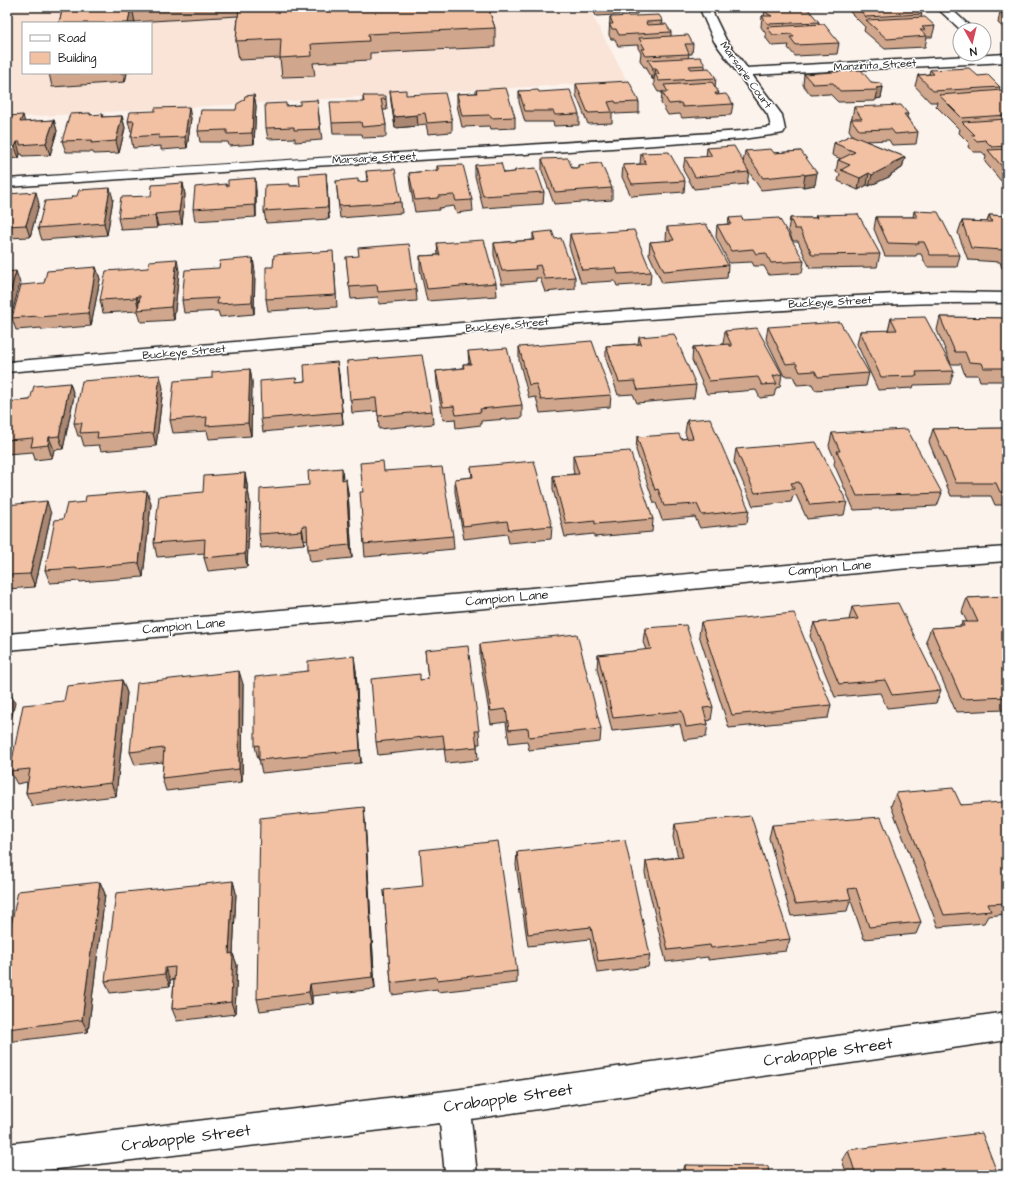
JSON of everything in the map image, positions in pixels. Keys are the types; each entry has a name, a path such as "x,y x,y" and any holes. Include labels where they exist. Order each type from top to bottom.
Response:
{"street":[{"path":"942,7 959,22"},
{"name":"Marsarie Court","path":"706,10 720,41 775,115 778,130 742,135"},
{"path":"992,50 1005,60"},
{"name":"Manzinita Street","path":"743,72 1005,60"},
{"name":"Marsarie Street","path":"7,182 742,135"},
{"name":"Buckeye Street","path":"7,367 516,324 808,303 938,297 1007,298"},
{"name":"Campion Lane","path":"7,642 908,561 1007,554"},
{"name":"Crabapple Street","path":"7,1160 454,1106 1007,1026"},
{"path":"454,1106 461,1175"}],"shaded area":[{"path":"7,7 588,7 627,81 7,118"}],"building":[{"path":"63,7 131,7 128,22 59,22"},
{"path":"239,7 488,7 495,28 368,34 369,41 311,44 312,56 280,58 281,39 236,41"},
{"path":"857,7 914,7 922,14 866,17"},
{"path":"807,8 819,22 768,24 762,16 772,16 765,10"},
{"path":"1000,12 1007,12 1007,18"},
{"path":"659,15 663,21 646,22 647,25 666,24 671,32 619,35 616,29 612,29 609,24 613,24 610,17"},
{"path":"925,17 935,26 922,27 925,30 920,30 927,36 887,39 866,20"},
{"path":"824,24 839,43 796,45 790,37 794,37 792,34 773,35 767,27"},
{"path":"688,35 693,44 685,44 689,54 645,56 641,49 645,49 639,38"},
{"path":"700,57 705,65 689,66 691,69 709,68 716,78 659,81 655,74 659,74 656,68 653,68 648,60"},
{"path":"969,68 978,76 988,75 1000,87 933,91 918,75 934,74 930,70"},
{"path":"861,70 871,82 880,83 883,87 876,88 878,90 840,91 833,83 813,84 804,74"},
{"path":"629,81 639,102 608,102 612,112 588,113 576,84"},
{"path":"712,82 719,93 715,93 716,95 726,94 733,104 683,107 681,103 669,104 662,92 668,92 664,85"},
{"path":"506,88 515,117 491,118 490,115 462,116 457,94 477,93 476,90"},
{"path":"406,90 406,95 445,93 452,121 427,123 425,113 394,117 390,91"},
{"path":"538,90 539,92 570,90 579,114 555,115 553,111 525,111 519,91"},
{"path":"1003,90 1007,95 1007,115 962,118 939,95"},
{"path":"254,95 252,133 227,134 227,130 198,131 201,110 236,110 237,104 244,100 245,96"},
{"path":"363,96 386,96 386,99 381,99 386,125 362,127 361,122 332,123 330,102 364,102"},
{"path":"317,100 320,129 294,130 294,127 266,128 265,104 286,103 286,106 300,105 300,101"},
{"path":"901,105 908,114 904,114 918,132 895,134 891,129 859,130 851,119 862,119 854,107"},
{"path":"189,107 185,137 159,138 159,135 131,137 134,121 128,121 130,112 155,111 155,108"},
{"path":"90,113 90,115 103,114 102,117 122,116 116,141 91,143 92,140 62,141 70,114"},
{"path":"23,115 20,122 54,120 46,143 20,145 20,142 17,142 15,147 7,147 7,116"},
{"path":"1007,119 1007,146 992,147 985,140 977,141 971,135 975,135 962,122"},
{"path":"851,135 905,157 872,175 869,173 860,178 841,170 850,165 838,160 855,152 834,143"},
{"path":"734,146 749,172 695,177 685,158 712,156 707,148"},
{"path":"771,149 774,153 801,151 817,173 763,178 745,151"},
{"path":"1007,149 1007,169 1004,169 988,150"},
{"path":"669,152 685,181 632,184 623,165 646,164 641,153"},
{"path":"568,158 572,168 579,168 578,165 601,163 612,188 555,192 542,159"},
{"path":"501,163 504,173 515,172 515,170 536,168 544,192 483,196 475,165"},
{"path":"463,165 472,200 456,201 454,195 415,200 409,173 439,170 437,166"},
{"path":"395,169 401,202 339,206 336,181 358,179 358,182 368,181 366,171"},
{"path":"326,173 328,207 264,211 265,185 290,184 290,186 300,186 299,175"},
{"path":"255,178 255,205 193,209 195,187 226,184 226,186 228,186 228,180"},
{"path":"183,183 179,212 155,214 155,216 118,218 121,197 151,196 152,185"},
{"path":"110,188 104,223 38,228 45,201 71,199 72,196 77,196 79,190"},
{"path":"36,192 26,225 7,226 8,194"},
{"path":"914,211 938,212 960,255 930,255 924,242 918,242 919,244 888,243 876,217 917,217"},
{"path":"858,214 880,254 812,255 800,229 795,229 790,218 817,218 816,215"},
{"path":"989,215 1007,216 1007,255 1004,250 971,248 962,221 992,222"},
{"path":"742,217 743,220 779,218 804,261 771,263 766,253 756,254 753,249 731,251 717,225 731,224 729,218"},
{"path":"706,224 728,265 664,271 650,242 674,240 667,227"},
{"path":"634,230 651,272 618,274 616,268 582,270 570,234"},
{"path":"552,231 555,239 561,238 575,277 545,279 540,265 535,266 536,269 502,271 494,243 535,240 533,233"},
{"path":"484,240 496,283 427,289 420,256 440,255 437,243"},
{"path":"409,244 416,289 378,292 377,285 349,287 346,257 359,256 358,248"},
{"path":"333,251 336,295 266,299 266,267 273,267 274,255"},
{"path":"253,258 252,302 217,304 218,298 182,300 185,270 219,268 220,261"},
{"path":"177,259 171,307 138,310 140,296 137,296 136,298 100,300 106,271 148,268 149,261"},
{"path":"96,267 88,313 12,318 21,285 44,283 47,271"},
{"path":"16,271 7,304 7,272"},
{"path":"925,317 954,371 916,372 917,376 881,377 860,331 897,330 891,318"},
{"path":"940,317 1007,318 1007,368 984,368 982,363 969,362 965,352 955,352"},
{"path":"840,322 869,373 818,377 815,371 800,372 796,363 786,364 768,327"},
{"path":"757,328 782,374 773,376 777,384 762,385 758,377 709,381 693,347 729,344 732,346 725,331"},
{"path":"674,334 696,385 638,390 635,381 619,382 606,346 641,344 639,337"},
{"path":"592,341 611,395 541,400 536,384 529,385 519,347"},
{"path":"507,348 522,405 480,409 481,412 456,415 454,406 443,407 436,371 464,368 463,364 471,364 468,351"},
{"path":"422,355 432,411 378,416 376,398 350,400 347,361"},
{"path":"337,362 342,412 261,419 260,381 296,378 296,382 305,381 304,365"},
{"path":"250,369 248,423 206,426 207,417 170,420 174,381 212,378 212,372"},
{"path":"160,375 153,433 97,438 98,432 80,433 82,423 74,423 82,381"},
{"path":"70,383 59,436 49,437 48,445 31,447 33,438 7,440 7,402 30,400 34,386"},
{"path":"710,418 749,510 702,515 697,504 664,506 658,489 655,490 637,437 679,434 681,439 693,438 687,420"},
{"path":"1007,428 1007,492 1000,492 996,483 956,483 933,429"},
{"path":"907,429 942,493 857,496 837,451 840,451 832,433"},
{"path":"816,442 847,502 810,505 799,482 791,483 794,489 755,493 736,449"},
{"path":"630,451 653,519 595,524 595,521 566,524 553,476 579,474 573,455"},
{"path":"383,461 384,471 442,467 453,536 364,544 360,492 363,492 360,463"},
{"path":"534,461 552,526 509,530 507,521 463,526 455,479 473,477 471,467"},
{"path":"342,468 342,480 346,479 350,545 308,549 307,526 302,526 302,531 259,534 260,489 309,485 308,471"},
{"path":"245,473 244,489 247,489 245,554 204,558 205,539 154,543 159,496 203,492 204,476"},
{"path":"147,491 139,563 76,569 45,570 55,520 63,519 67,504 85,502 86,496"},
{"path":"47,501 30,574 7,575 7,505"},
{"path":"1007,596 1007,697 962,699 931,628 964,626 962,622 978,622 967,598"},
{"path":"898,603 941,690 892,695 885,680 839,684 814,623 858,619 852,607"},
{"path":"794,613 831,705 732,715 701,622"},
{"path":"686,625 713,707 703,708 708,724 686,727 682,711 613,718 598,655 651,649 645,628"},
{"path":"577,634 601,729 529,737 528,728 509,730 506,709 491,711 480,644"},
{"path":"468,646 479,731 475,731 477,747 445,750 443,735 376,742 371,679 420,674 420,680 428,679 425,650"},
{"path":"354,656 360,750 259,760 259,745 255,746 255,677 308,671 308,661"},
{"path":"239,671 239,769 162,778 164,748 130,752 137,683"},
{"path":"122,680 111,783 26,793 30,769 10,771 23,705 64,701 67,686"},
{"path":"953,788 961,805 1002,802 1007,813 1007,903 988,904 991,911 944,915 896,793"},
{"path":"364,807 373,977 310,984 309,992 257,999 260,818"},
{"path":"751,816 790,939 711,948 710,945 668,950 646,861 683,857 675,824"},
{"path":"881,817 921,922 869,927 856,888 848,889 851,899 795,904 772,825"},
{"path":"625,840 650,955 598,961 591,927 528,934 517,852"},
{"path":"498,841 517,971 437,980 436,977 391,983 384,890 423,886 420,850"},
{"path":"233,881 229,954 233,953 231,1002 172,1009 175,967 165,968 165,974 105,981 116,893"},
{"path":"100,882 82,1020 7,1029 7,931 10,931 18,891"},
{"path":"982,1133 998,1175 856,1175 848,1150"},
{"path":"685,1165 768,1166 769,1175 686,1175"}]}
